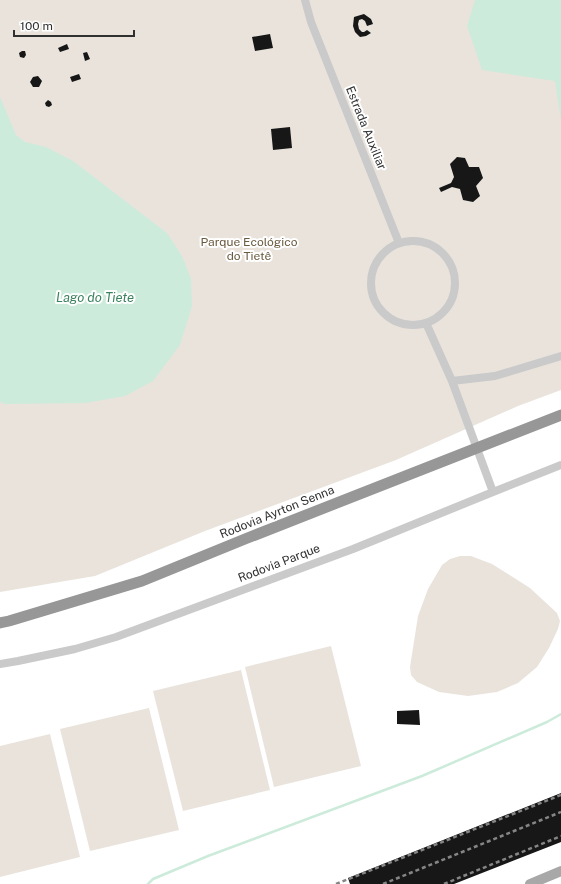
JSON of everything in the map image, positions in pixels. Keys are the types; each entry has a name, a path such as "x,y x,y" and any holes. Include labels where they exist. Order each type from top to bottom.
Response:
{"highway":[{"name":"Rodovia Ayrton Senna","path":"0,623 142,581 244,539 561,415"}],"main road":[{"path":"530,884 561,871"}],"street":[{"name":"Estrada Auxiliar","path":"305,0 311,22 399,243"},
{"path":"418,241 436,248 450,262 455,276 454,291 449,304 439,316 426,323 412,325 399,322 387,316 373,300 370,279 373,269 379,257 388,248 399,243 418,241"},
{"path":"426,323 452,381 493,492"},
{"path":"452,381 495,376 561,356"},
{"name":"Rodovia Parque","path":"0,664 18,662 75,649 116,637 353,549 561,465"}],"green space":[{"name":"Parque Ecológico do Tietê","path":"0,0 561,0 561,390 518,406 396,460 205,531 95,576 0,592"},
{"path":"460,556 471,556 492,564 530,588 557,613 560,621 549,648 537,667 518,683 497,692 468,696 439,692 417,682 411,675 410,667 418,616 428,589 442,565 450,559"},
{"path":"331,646 361,766 274,787 245,667"},
{"path":"241,670 270,790 183,811 153,691"},
{"path":"149,708 179,830 90,851 60,729"},
{"path":"50,734 80,857 0,877 0,746"}],"water":[{"path":"475,0 561,0 561,122 555,81 482,70 467,26"},
{"name":"Lago do Tiete","path":"0,97 16,135 25,142 46,147 73,161 167,233 182,256 191,279 192,306 180,345 153,381 125,396 85,403 5,404 0,402"}],"building":[{"path":"364,14 371,19 373,24 367,26 365,21 362,19 359,20 359,29 362,32 367,30 371,33 360,37 355,32 353,26 354,17"},
{"path":"270,34 273,48 255,51 252,37"},
{"path":"67,44 69,49 60,52 58,48"},
{"path":"25,51 26,55 24,58 20,57 19,53"},
{"path":"87,52 90,59 85,61 83,53"},
{"path":"79,74 81,79 72,82 70,77"},
{"path":"38,76 42,81 39,87 33,87 30,82 33,77"},
{"path":"48,100 52,105 49,107 46,106 45,103"},
{"path":"290,127 292,148 273,150 271,129"},
{"path":"457,157 465,158 469,167 479,167 483,178 476,186 480,196 473,202 463,200 460,189 452,187 441,192 439,188 451,183 454,177 450,164"},
{"path":"419,710 420,725 397,724 397,711"},
{"path":"561,793 561,842 454,884 350,884 348,878"}],"waterway":[{"path":"148,884 153,879 208,856 422,776 547,722 561,714"}],"railway":[{"path":"336,884 561,795"},
{"path":"383,884 561,812"},
{"path":"444,884 561,836"}]}
